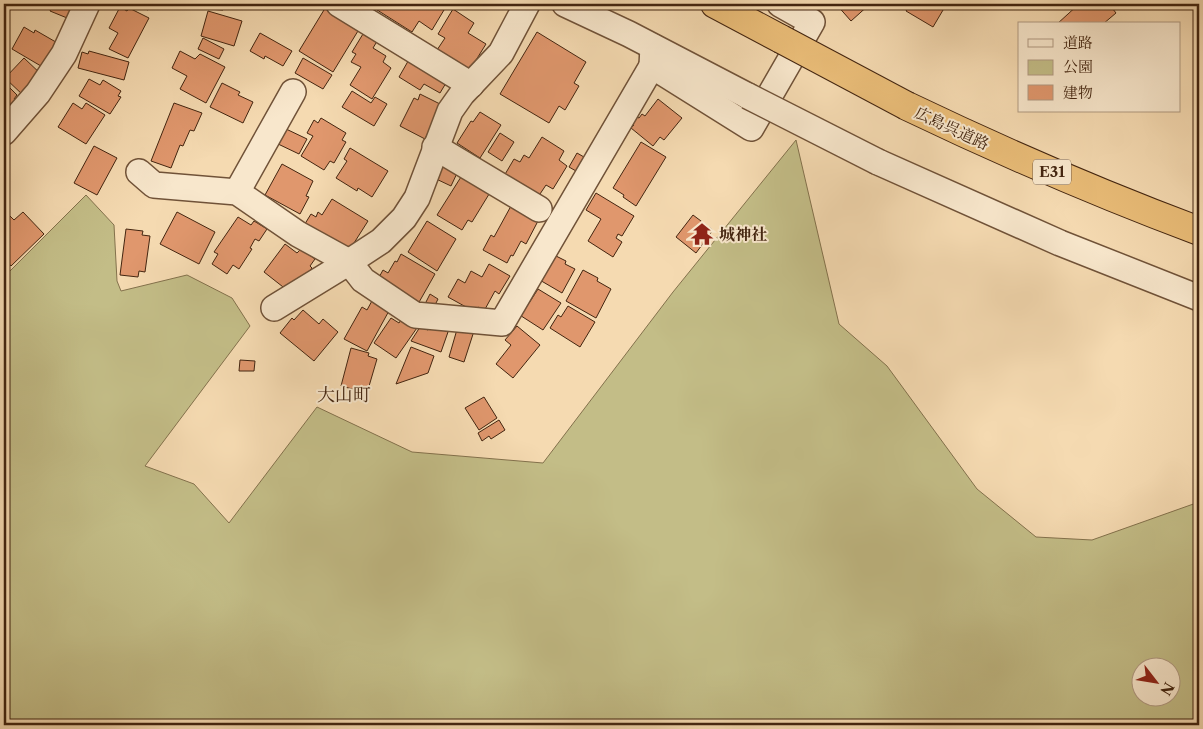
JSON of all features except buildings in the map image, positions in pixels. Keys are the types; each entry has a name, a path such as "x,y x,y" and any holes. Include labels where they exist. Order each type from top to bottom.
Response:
{"highway":[{"name":"広島呉道路","path":"715,4 907,106 997,149 1129,205 1199,231"}],"street":[{"path":"4,132 38,93 64,54 87,4"},
{"path":"339,4 471,85"},
{"path":"274,308 381,241 404,218 417,198 450,111 501,53 527,4"},
{"path":"565,4 652,57 751,128 812,22 780,4"},
{"path":"652,57 748,96 878,162 1060,243 1199,298"},
{"path":"140,172 154,185 237,192 298,234 350,262 363,280 415,315 502,323 652,57"},
{"path":"237,192 293,92"},
{"path":"435,147 539,209"}],"green space":[{"path":"796,140 839,324 887,366 977,489 1036,537 1092,540 1199,502 1199,725 4,725 4,277 86,195 114,225 117,281 121,291 187,275 232,298 250,326 145,466 194,484 229,523 317,407 412,452 543,463 673,292"}],"place":[{"name":"城神社","path":"702,234"}],"district":[{"name":"大山町","path":"344,395"}]}
